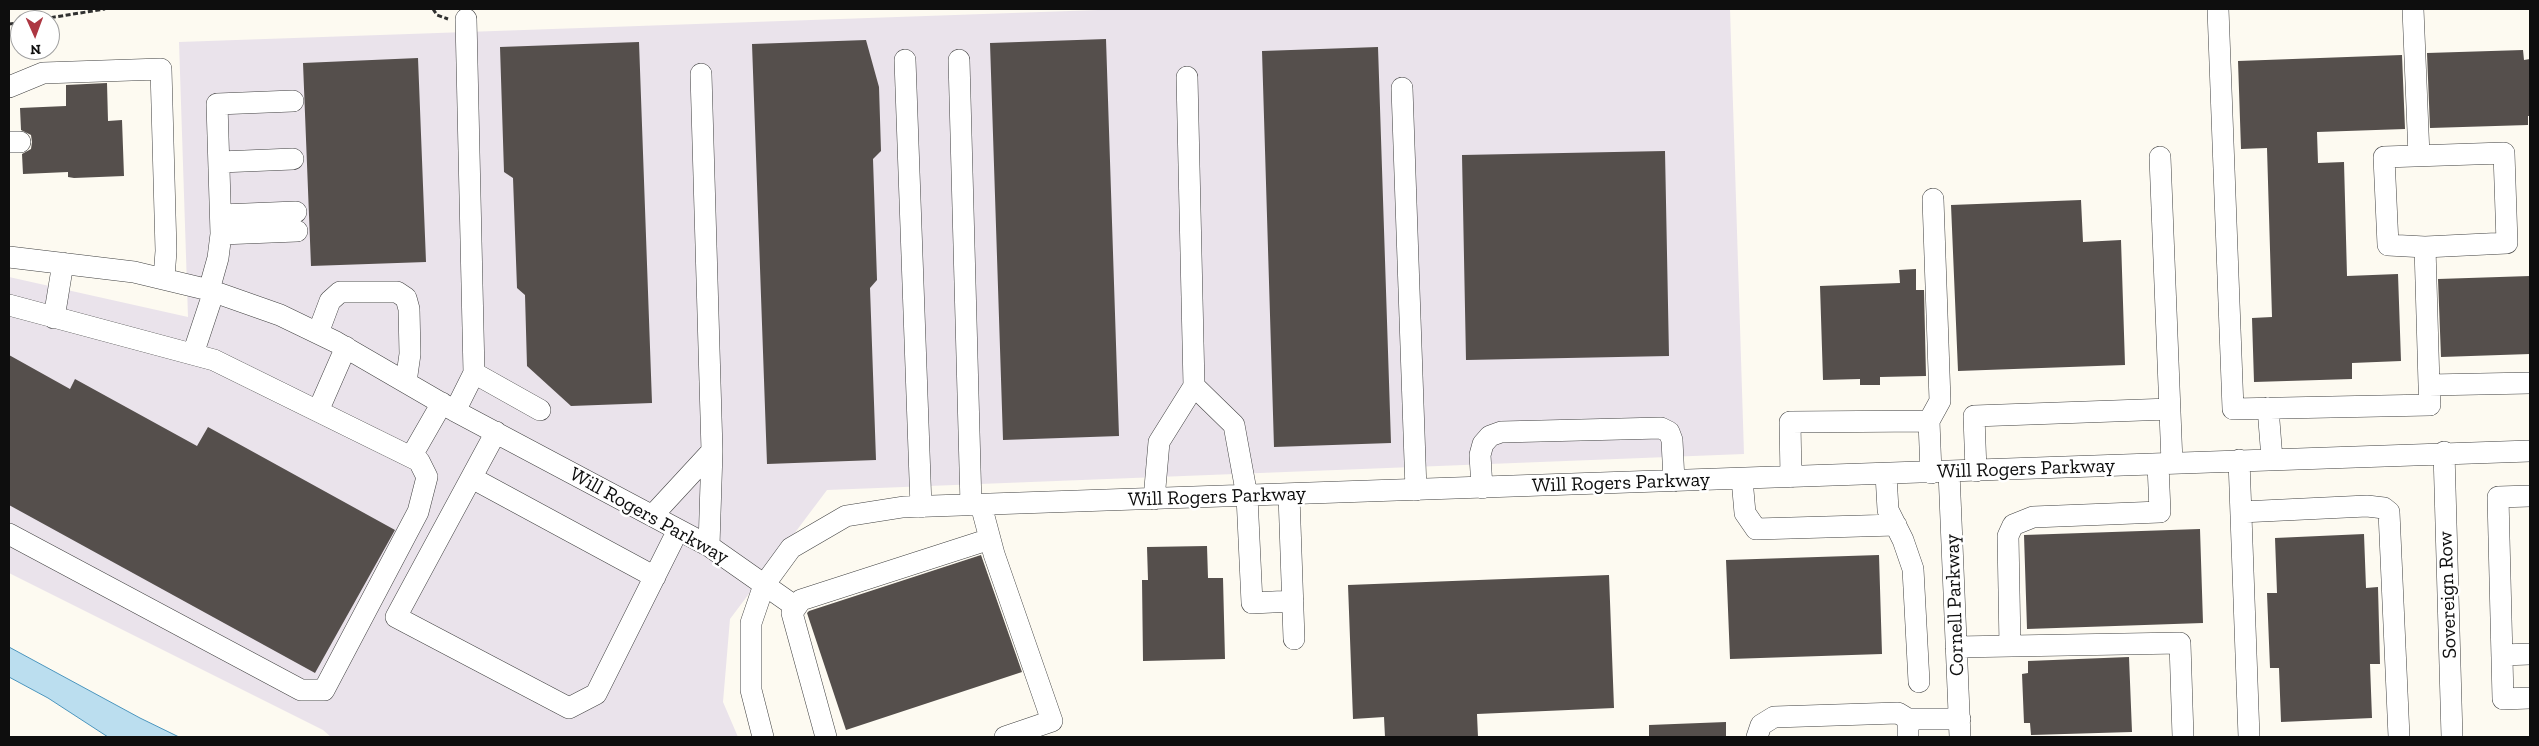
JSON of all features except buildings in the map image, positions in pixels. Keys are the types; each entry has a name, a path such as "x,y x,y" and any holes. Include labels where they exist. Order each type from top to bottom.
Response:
{"street":[{"path":"2218,9 2233,409 2430,405 2425,247"},
{"path":"2413,9 2419,156"},
{"path":"411,458 474,373 466,19"},
{"path":"905,60 921,507"},
{"path":"959,60 976,505 990,540 1052,721 1005,737"},
{"path":"9,87 43,73 161,69 166,251 164,278"},
{"path":"701,74 712,451 709,546"},
{"path":"1154,499 1159,442 1194,386 1187,77"},
{"path":"1402,88 1416,490"},
{"path":"193,354 212,291 218,258 221,224 217,104 293,101"},
{"path":"2504,153 2507,243 2425,247 2388,245 2384,157 2504,153"},
{"path":"2010,646 2008,536 2013,525 2033,517 2160,512 2170,410 2160,157"},
{"path":"220,162 293,159"},
{"path":"1791,477 1790,422 1929,421 1940,401 1933,199"},
{"path":"221,224 296,222"},
{"name":"Will Rogers Parkway","path":"9,257 134,272 212,291 258,306 318,333 448,407 709,546 764,585 791,548 846,516 921,507 1976,471 2444,452 2530,451"},
{"path":"54,318 63,263"},
{"path":"318,333 330,301 340,292 397,292 406,298 409,309 410,354 406,382"},
{"path":"9,305 214,360 419,462 427,477 418,512 324,690 301,690 9,534"},
{"path":"318,411 346,348"},
{"path":"474,373 540,410"},
{"path":"2429,384 2530,383"},
{"path":"1194,386 1234,425 1247,496 1252,603 1293,601"},
{"path":"2268,408 2272,459"},
{"path":"1976,471 1974,416 2170,410"},
{"name":"Cornell Parkway","path":"1929,421 1940,472 1956,647 1960,728"},
{"path":"1482,488 1480,455 1484,444 1490,436 1501,432 1661,428 1669,432 1672,440 1674,481"},
{"path":"496,432 396,617 569,708 596,694 678,530"},
{"path":"652,516 712,451"},
{"name":"Sovereign Row","path":"2444,452 2452,737"},
{"path":"2239,460 2250,737"},
{"path":"1886,474 1888,510 1896,525 1913,569 1919,682"},
{"path":"472,478 655,577"},
{"path":"1742,479 1746,513 1756,529 1896,525"},
{"path":"1289,495 1294,639"},
{"path":"2530,496 2498,497 2502,699 2530,698"},
{"path":"2241,512 2367,506 2384,508 2389,512 2399,737"},
{"path":"826,737 792,614 801,600 990,540"},
{"path":"763,737 751,690 751,624 764,585 796,607"},
{"path":"1956,647 2180,643 2183,737"},
{"path":"2502,655 2530,654"},
{"path":"1756,737 1761,724 1774,717 1898,713 1908,728 1960,728"}],"path":[{"path":"60,16 105,9"}],"shaded area":[{"path":"1127,9 1730,9 1744,454 827,490 730,619 723,702 738,737 331,737 323,730 9,573 9,277 188,317 179,42"}],"water":[{"path":"9,647 179,737 108,737 48,698 9,677"}]}
